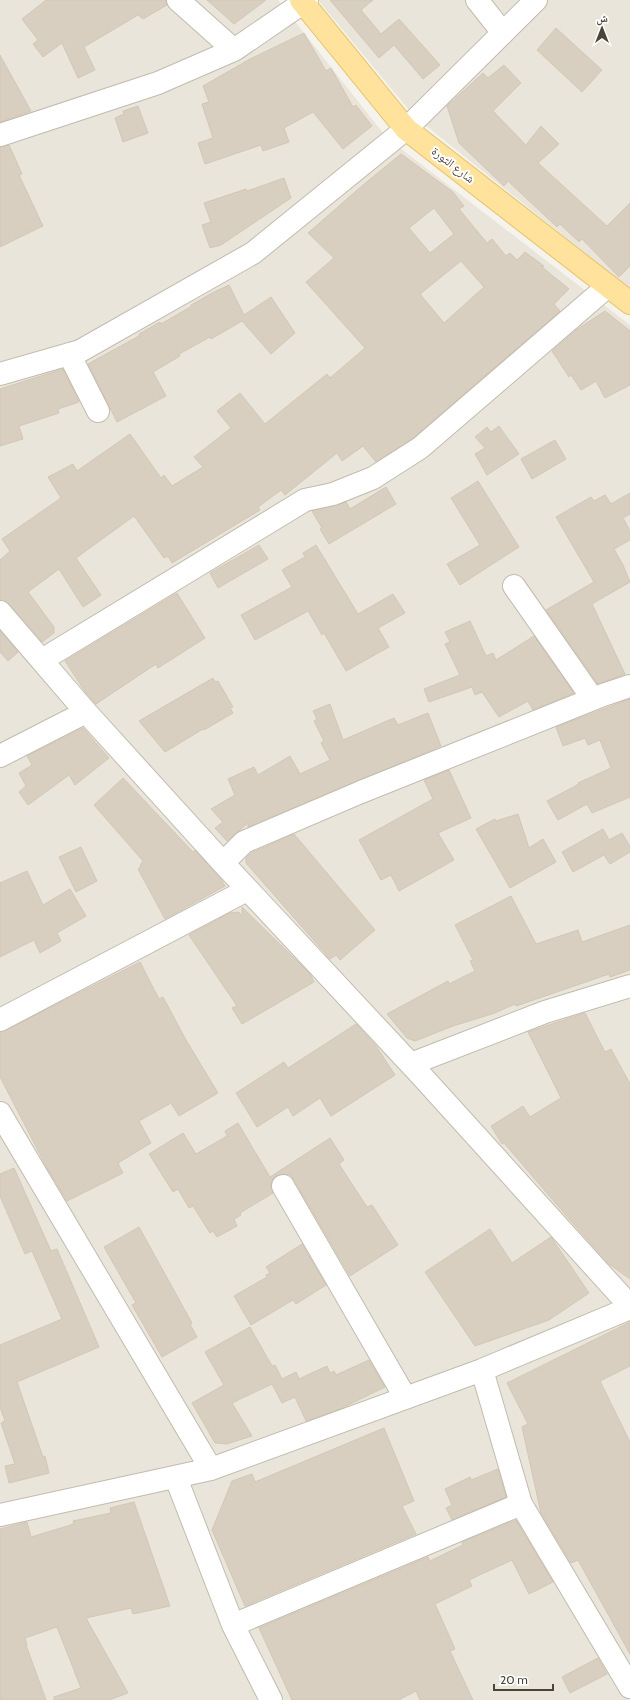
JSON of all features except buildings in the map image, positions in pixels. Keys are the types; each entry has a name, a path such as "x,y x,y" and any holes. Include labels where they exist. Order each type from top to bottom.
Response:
{"main road":[{"name":"شارع الثورة","path":"304,1 406,129 630,303"}],"street":[{"path":"178,0 234,50"},
{"path":"477,0 503,33"},
{"path":"0,374 80,351 253,253 406,129 536,0"},
{"path":"0,135 158,83 234,50 304,1"},
{"path":"42,660 305,500 333,494 374,478 420,448 608,286"},
{"path":"69,354 98,411"},
{"path":"514,586 593,699"},
{"path":"0,612 86,712 222,863 411,1064 630,1307 482,1370 211,1469 176,1478 0,1514"},
{"path":"222,863 244,842 361,792 593,699 630,686"},
{"path":"0,756 86,712"},
{"path":"0,1020 247,890"},
{"path":"411,1064 545,1012 630,986"},
{"path":"0,1113 211,1469"},
{"path":"283,1186 405,1397"},
{"path":"482,1370 521,1504 630,1686"},
{"path":"176,1478 263,1697"},
{"path":"234,1626 521,1504"}],"shaded area":[{"path":"0,0 278,0 387,138 630,325 630,1700 0,1700"},
{"path":"318,0 630,0 630,289 414,116"}]}
